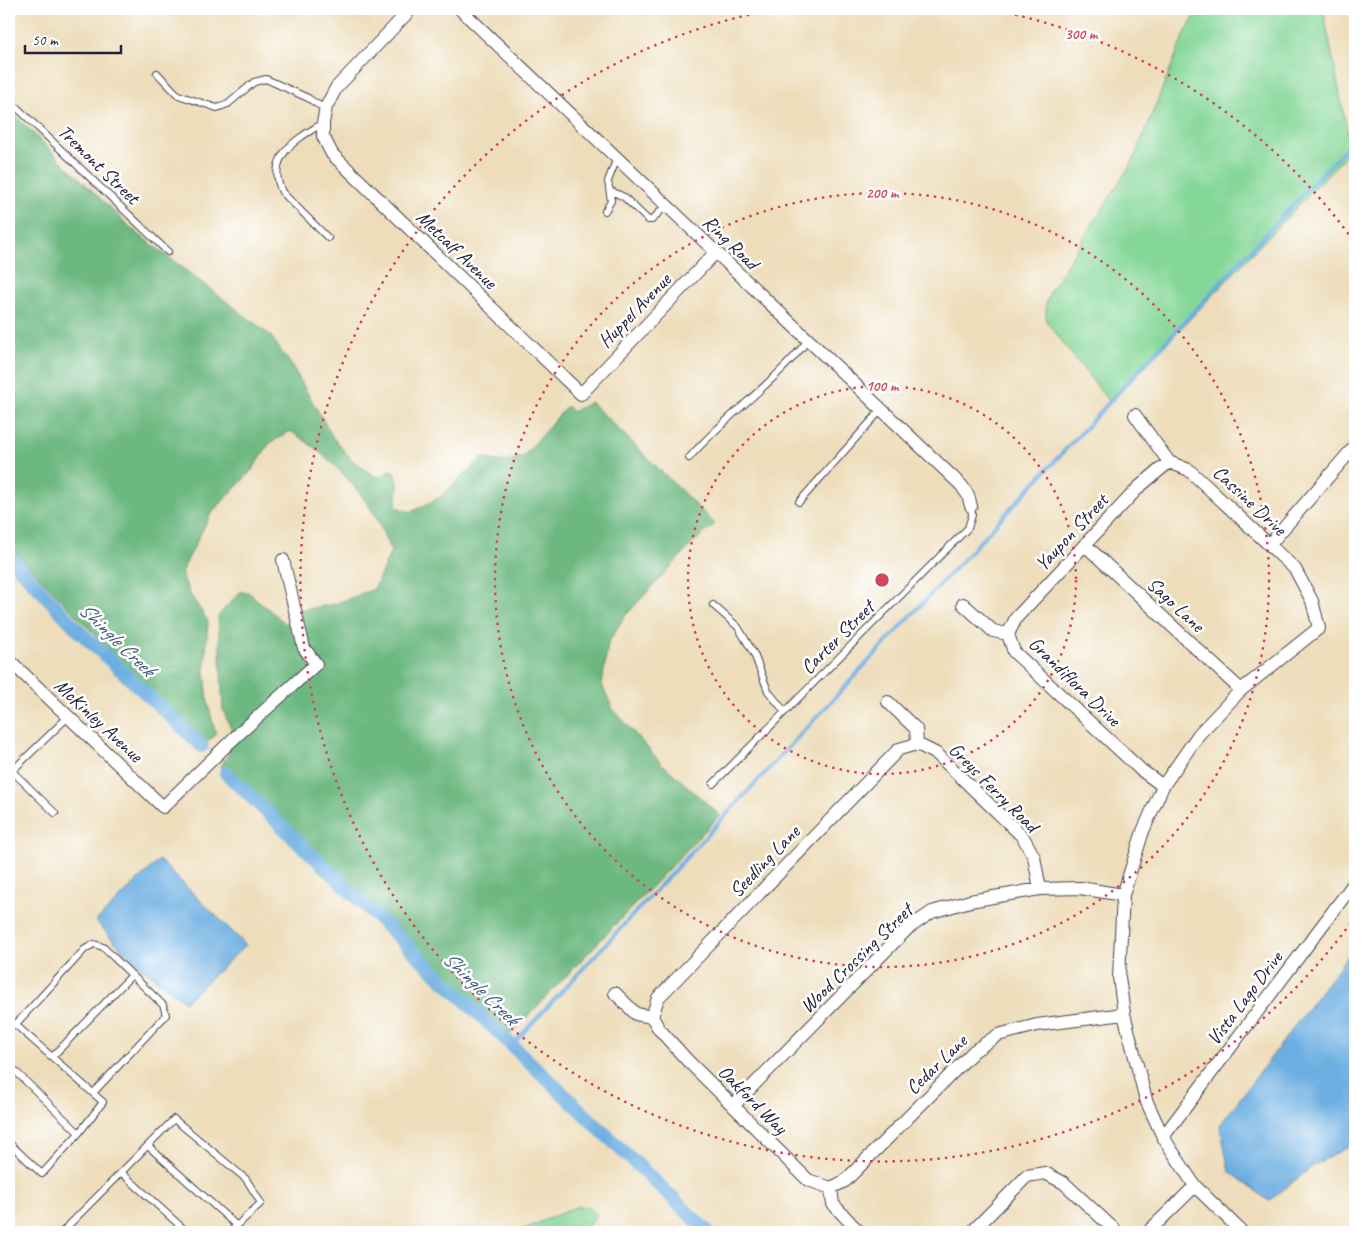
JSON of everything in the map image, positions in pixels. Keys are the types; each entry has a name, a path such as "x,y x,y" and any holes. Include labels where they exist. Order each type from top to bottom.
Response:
{"street":[{"path":"323,123 326,110 336,88 411,9"},
{"name":"Ring Road","path":"460,9 961,485 968,495 972,506"},
{"name":"Metcalf Avenue","path":"323,123 323,136 332,154 581,394"},
{"name":"Huppel Avenue","path":"581,394 715,253"},
{"name":"Cassine Drive","path":"1135,415 1169,462 1189,470 1295,568 1312,601 1319,628 1241,690"},
{"path":"1270,544 1355,446"},
{"name":"Yaupon Street","path":"1008,634 1016,618 1138,487 1169,462"},
{"name":"Sago Lane","path":"1085,545 1241,690"},
{"name":"McKinley Avenue","path":"9,660 163,807 231,740 316,664 304,648 283,560"},
{"name":"Grandiflora Drive","path":"963,604 993,631 1008,634 1014,652 1140,770 1163,786"},
{"path":"1241,690 1199,734 1163,786 1143,831 1123,895 1119,977 1124,1014 1146,1100 1163,1137 1195,1186 1242,1232"},
{"name":"Greys Ferry Road","path":"888,702 916,729 917,744 937,754 1023,837 1034,857 1040,889"},
{"name":"Seedling Lane","path":"652,1017 658,998 835,813 899,749 917,744"},
{"name":"Vista Lago Drive","path":"1163,1137 1355,882"},
{"name":"Wood Crossing Street","path":"733,1106 907,929 932,912 970,900 1040,889 1080,888 1123,895"},
{"path":"615,993 636,1014 652,1017"},
{"name":"Cedar Lane","path":"831,1188 845,1182 974,1051 998,1035 1037,1025 1124,1014"},
{"name":"Oakford Way","path":"652,1017 659,1029 808,1180 831,1188"},
{"path":"972,1232 1027,1176 1045,1173 1064,1183 1117,1232"},
{"path":"1148,1232 1195,1186"},
{"path":"831,1188 832,1204 859,1232"}],"lane":[{"path":"157,73 178,95 217,108 228,104 254,82 266,79 308,98 326,110"},
{"name":"Tremont Street","path":"9,100 168,252"},
{"path":"323,123 295,141 283,152 279,162 278,184 282,192 328,238"},
{"path":"605,211 611,201 608,181 616,158"},
{"path":"611,191 624,198 648,220 652,220 666,205"},
{"path":"689,458 706,438 776,376 808,340"},
{"path":"799,502 881,410"},
{"name":"Carter Street","path":"713,784 968,528 972,515 972,506"},
{"path":"713,605 738,627 754,654 760,676 768,691 785,712"},
{"path":"55,813 10,770 69,716"},
{"path":"16,1026 85,949 94,944 103,947 163,1005 166,1015 93,1093"},
{"path":"52,1057 132,975"},
{"path":"9,1020 103,1102 79,1133 42,1174 9,1143"},
{"path":"9,1065 79,1133"},
{"path":"62,1232 174,1119 246,1179 261,1203 230,1232"},
{"path":"148,1146 237,1226"},
{"path":"122,1173 187,1232"}],"green space":[{"path":"1199,9 1323,9 1351,150 1110,403 1046,321 1046,304 1050,291 1133,161 1184,35"},
{"path":"9,110 132,229 270,335 292,366 334,439 353,461 374,476 382,477 390,469 397,477 396,507 411,512 440,497 482,458 503,462 523,457 567,406 572,412 591,402 715,524 694,542 625,616 608,643 602,685 613,709 661,763 720,815 506,1039 221,767 228,754 232,731 223,710 218,616 240,592 248,592 286,624 294,611 335,604 374,589 391,551 369,506 338,469 314,448 290,431 269,444 253,469 210,515 181,573 191,596 208,621 205,670 208,703 216,735 202,746 9,546"},
{"path":"578,1206 587,1207 596,1214 584,1232 517,1232"}],"water":[{"path":"159,860 246,945 185,1002 129,958 96,921"},
{"path":"1355,946 1355,1143 1313,1166 1269,1201 1229,1171 1220,1125"}],"waterway":[{"path":"512,1045 1355,138"},
{"name":"Shingle Creek","path":"9,557 80,632 202,746"},
{"name":"Shingle Creek","path":"226,773 708,1232"}]}
